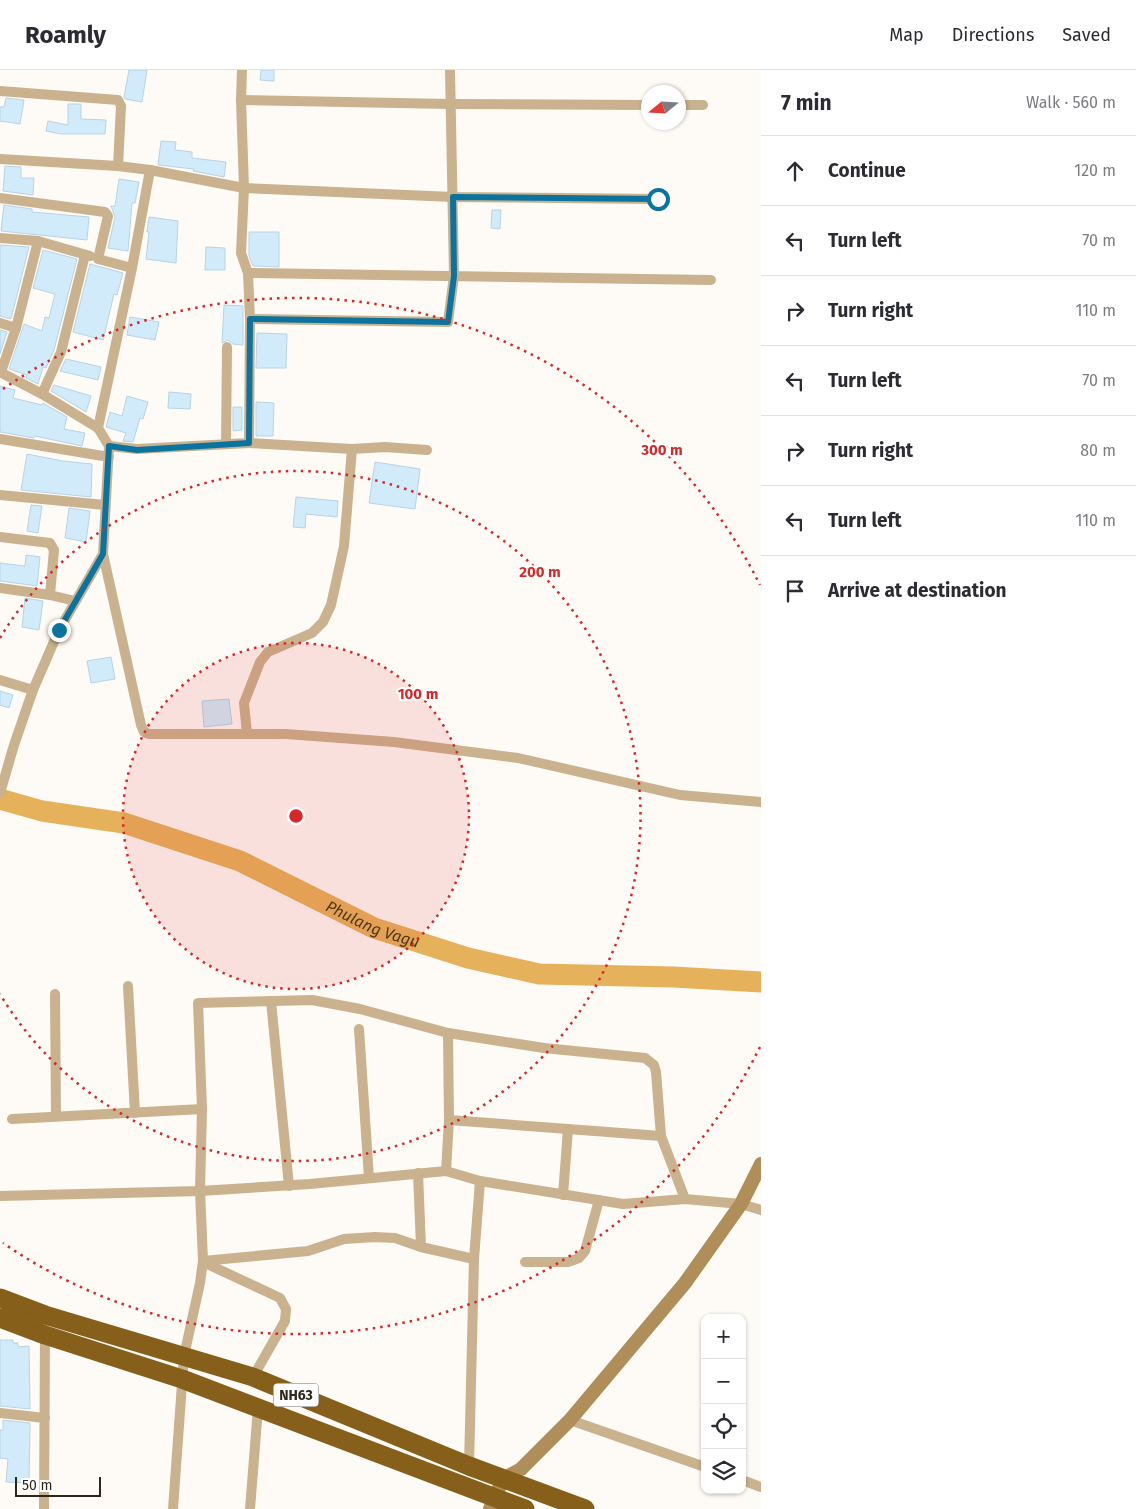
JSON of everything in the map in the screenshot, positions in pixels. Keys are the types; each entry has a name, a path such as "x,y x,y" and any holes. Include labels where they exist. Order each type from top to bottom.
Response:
{"highway":[{"name":"NH63","path":"0,1298 45,1315 253,1377 503,1479 521,1477 585,1509"},
{"name":"NH63","path":"0,1318 45,1335 182,1379 492,1503 516,1507"}],"street":[{"path":"242,70 241,100 244,188 241,253 248,273 250,319 249,443"},
{"path":"250,319 448,322 454,276 450,70"},
{"path":"0,91 118,100 121,106 118,166"},
{"path":"241,100 641,105"},
{"path":"686,105 703,105"},
{"path":"0,159 118,166 150,170 244,188 453,197 658,199"},
{"path":"98,428 132,268 150,170"},
{"path":"0,198 105,212 108,216 98,259"},
{"path":"0,238 38,241 132,268"},
{"path":"38,241 16,328 1,372 98,428 109,446 104,505 103,554 144,732 149,734 286,734 394,742 518,758 680,796 761,802"},
{"path":"42,394 61,352 85,255"},
{"path":"248,273 711,280"},
{"path":"0,323 16,328"},
{"path":"226,444 227,347"},
{"path":"0,438 109,457"},
{"path":"109,446 137,450 249,443 352,449 385,447 427,450"},
{"path":"247,734 244,703 260,662 268,652 312,633 323,622 331,605 344,546 352,449"},
{"path":"0,495 104,505"},
{"path":"0,537 50,543 53,546 50,595"},
{"path":"0,793 33,690 59,630 103,554"},
{"path":"0,588 50,595 75,601"},
{"path":"0,680 33,690"},
{"path":"128,986 135,1113"},
{"path":"55,994 56,1116"},
{"path":"173,1509 184,1356 203,1262 200,1191 202,1109 198,1003 312,1000 360,1009 448,1033 544,1048 645,1058 654,1065 656,1072 662,1136 685,1199"},
{"path":"271,1001 289,1186"},
{"path":"358,1029 370,1178"},
{"path":"446,1171 449,1120 448,1033"},
{"path":"12,1119 202,1109"},
{"path":"449,1120 662,1136"},
{"path":"564,1195 568,1129"},
{"path":"516,1507 521,1477 685,1283 741,1204 761,1164"},
{"path":"0,1196 200,1191 289,1186 446,1171 480,1181 623,1204 685,1199 741,1204 761,1210"},
{"path":"418,1173 422,1247"},
{"path":"469,1466 474,1259 480,1181"},
{"path":"526,1262 568,1262 579,1258 586,1251 598,1200"},
{"path":"203,1262 308,1251 344,1239 375,1237 395,1238 422,1247 474,1259"},
{"path":"203,1262 280,1298 286,1308 285,1321 253,1377"},
{"path":"44,1509 45,1335"},
{"path":"250,1509 258,1408"},
{"path":"0,1414 45,1418"},
{"path":"570,1420 701,1466"},
{"path":"492,1503 503,1479"},
{"path":"746,1481 761,1487"}],"building":[{"path":"129,70 147,70 142,102 125,99 124,97"},
{"path":"261,70 274,70 274,81 260,80"},
{"path":"6,98 24,100 20,124 0,121 0,107 4,107"},
{"path":"68,104 81,104 81,119 106,120 105,134 61,134 46,131 48,121 68,125"},
{"path":"161,141 176,142 175,150 192,152 192,158 226,162 224,177 193,171 194,169 158,165"},
{"path":"5,166 21,167 21,178 34,178 33,195 3,191"},
{"path":"119,179 139,182 135,203 132,203 128,251 108,248 115,217 111,206 115,206"},
{"path":"4,205 32,209 32,212 89,217 87,240 1,231"},
{"path":"492,210 501,210 500,229 491,228"},
{"path":"149,217 178,221 176,263 146,259"},
{"path":"249,232 279,232 279,267 253,266 249,256"},
{"path":"0,245 29,247 11,319 0,316"},
{"path":"206,247 225,248 225,270 205,270"},
{"path":"43,250 77,259 54,350 46,368 43,367 38,384 26,378 27,375 9,369 24,324 42,331 45,317 49,318 55,294 33,288"},
{"path":"90,264 123,273 117,295 114,294 103,340 73,332"},
{"path":"224,305 243,306 243,345 233,344 228,340 222,343"},
{"path":"130,317 159,322 155,340 127,335"},
{"path":"0,330 7,332 0,354"},
{"path":"257,333 287,334 286,368 256,368"},
{"path":"66,359 101,367 98,380 60,371"},
{"path":"54,385 91,396 86,412 51,391"},
{"path":"0,386 15,390 13,398 42,405 43,403 67,417 64,429 85,433 82,446 35,436 34,438 0,432"},
{"path":"169,392 191,394 190,409 168,408"},
{"path":"127,396 148,402 143,419 140,418 133,442 123,441 126,433 106,427 110,412 122,416"},
{"path":"256,402 274,403 273,436 256,436"},
{"path":"233,407 242,407 242,430 233,431"},
{"path":"27,454 92,464 91,497 21,490"},
{"path":"375,462 420,469 415,509 369,503"},
{"path":"296,497 338,501 337,517 306,514 305,528 293,527"},
{"path":"31,505 42,506 38,533 27,531"},
{"path":"69,508 90,511 86,542 65,538"},
{"path":"26,555 40,557 37,586 0,581 0,563 25,566"},
{"path":"25,598 43,601 39,630 22,627"},
{"path":"111,657 115,679 91,683 87,661"},
{"path":"0,691 13,695 9,708 0,705"},
{"path":"229,699 232,724 204,727 202,701"},
{"path":"0,1340 13,1340 13,1343 18,1343 18,1347 29,1346 30,1409 0,1406"},
{"path":"3,1420 30,1423 29,1483 6,1482 8,1459 0,1458 0,1430 3,1430"}],"waterway":[{"name":"Phulang Vagu","path":"0,799 42,811 124,823 240,861 374,928 468,958 539,974 674,977 761,982"}],"route":[{"path":"59,630 103,554 104,505 109,446 137,450 249,443 250,319 448,322 454,276 453,197 658,199"}]}
